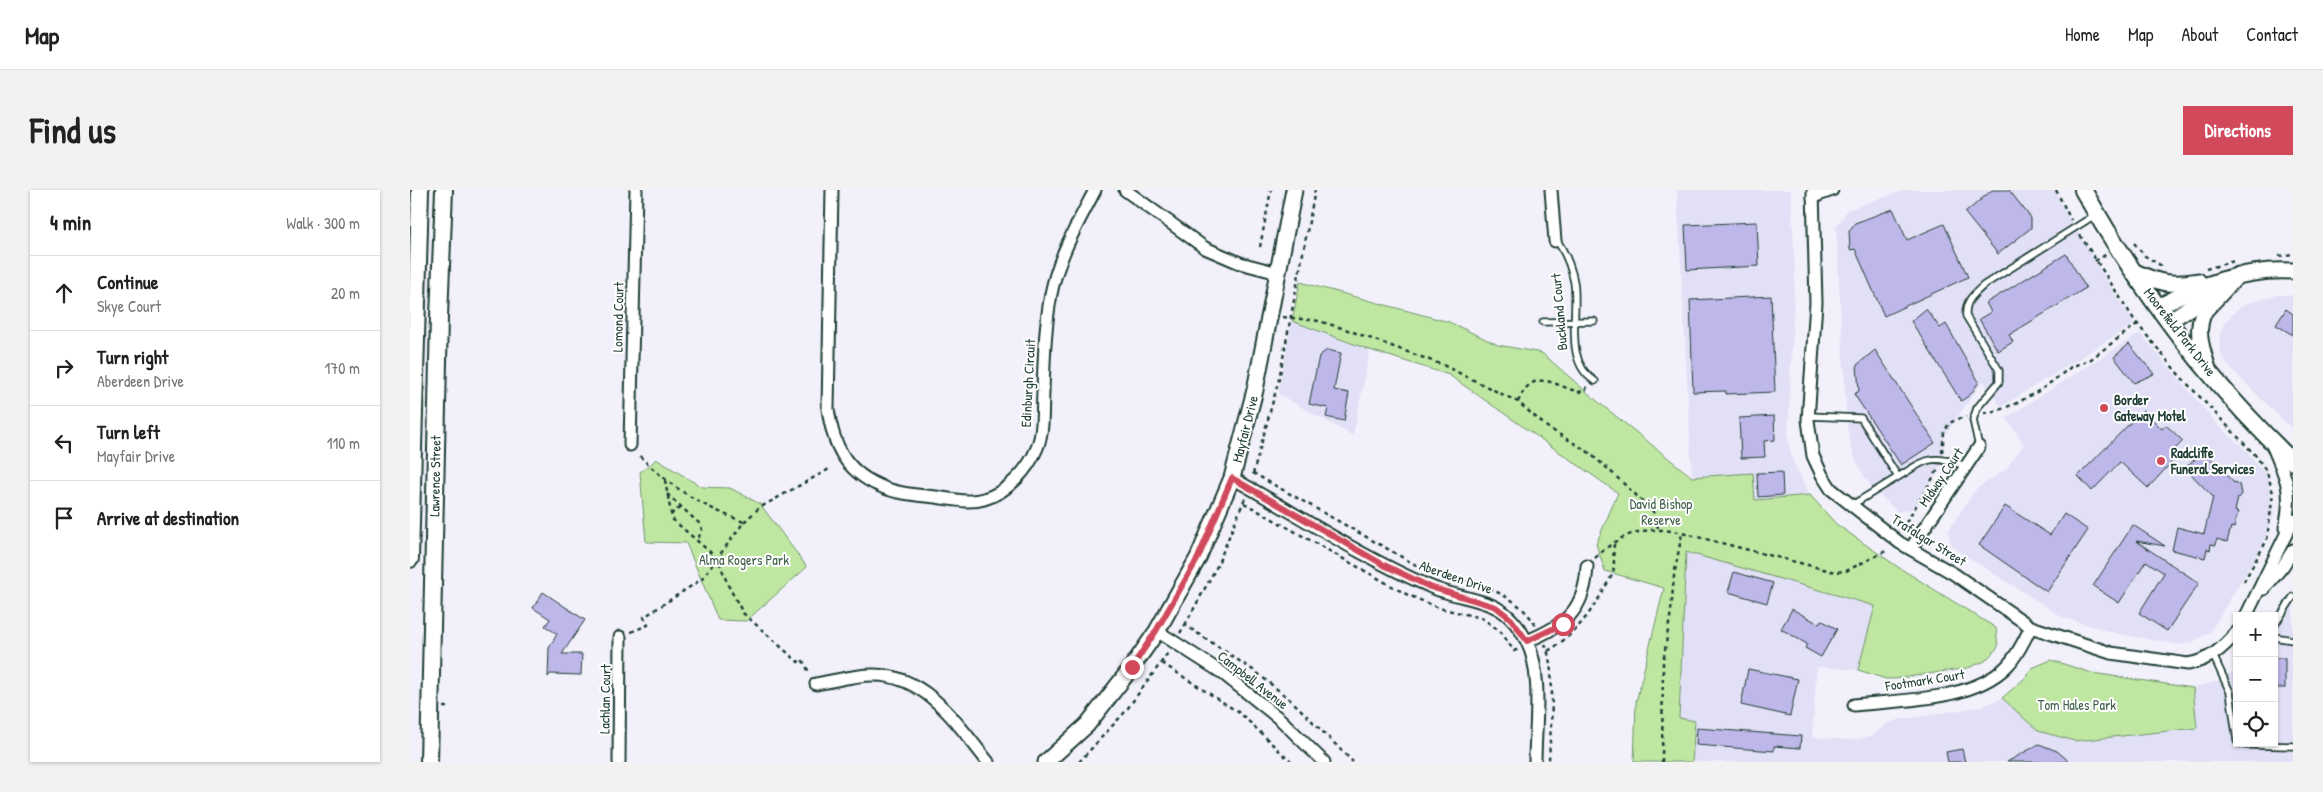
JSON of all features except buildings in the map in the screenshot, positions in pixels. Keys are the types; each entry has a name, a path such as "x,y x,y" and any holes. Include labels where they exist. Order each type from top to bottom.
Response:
{"main road":[{"name":"Lawrence Street","path":"410,558 414,316 420,190"},
{"name":"Lawrence Street","path":"429,762 439,317 444,190"},
{"name":"Moorefield Park Drive","path":"2083,190 2158,308 2210,372 2270,440 2293,462"},
{"path":"414,316 439,317"}],"street":[{"name":"Lomond Court","path":"630,445 636,190"},
{"name":"Edinburgh Circuit","path":"832,190 828,409 832,433 847,462 858,474 874,484 889,490 960,500 974,500 994,494 1020,476 1037,447 1041,431 1045,342 1051,294 1062,257 1096,190"},
{"path":"1125,190 1214,252 1240,263 1278,273"},
{"name":"Mayfair Drive","path":"1046,762 1087,725 1132,667 1156,631 1198,558 1232,478 1255,390 1294,190"},
{"name":"Buckland Court","path":"1551,190 1555,239"},
{"path":"1813,193 1832,190"},
{"name":"Trafalgar Street","path":"1813,193 1816,303 1808,416 1813,456 1822,475 1832,489 1900,543 1954,574 2031,627 2111,653 2188,664 2199,662 2213,655 2233,636"},
{"path":"2135,272 2162,283 2174,284 2238,267 2293,271"},
{"path":"2158,308 2238,267"},
{"path":"2169,321 2238,267"},
{"path":"2210,372 2199,342 2201,317 2238,267"},
{"path":"2270,440 2284,472 2290,495 2290,505 2282,539"},
{"name":"Midway Court","path":"1911,548 1979,447"},
{"name":"Aberdeen Drive","path":"1232,478 1400,572 1430,587 1496,607 1511,619 1527,641 1533,656 1536,678 1535,762"},
{"path":"2248,612 2282,539 2293,520"},
{"path":"2255,600 2283,566 2293,550"},
{"path":"1527,641 1563,624 1568,618 1582,594 1587,566"},
{"name":"Footmark Court","path":"1854,705 1950,693 1980,685 2007,666 2017,653 2031,627"},
{"name":"Campbell Avenue","path":"1156,631 1221,672 1281,720 1323,762"},
{"name":"Lachlan Court","path":"619,762 620,637"},
{"path":"816,684 874,675 899,679 914,685 947,712 988,762"}],"lane":[{"path":"1979,447 1973,420 1977,408 1999,382 1998,370 1966,316 1968,300 1984,285 2097,214"},
{"name":"Buckland Court","path":"1555,239 1565,254 1572,273 1575,289 1575,322 1580,364 1582,371 1588,376"},
{"path":"1543,322 1594,321"},
{"path":"1588,376 1595,381"},
{"path":"1808,416 1861,418 1898,477"},
{"path":"1852,506 1928,459 1941,458 1967,466"},
{"path":"2278,620 2293,597"},
{"path":"2278,638 2293,640"},
{"path":"2213,655 2230,692 2233,711"},
{"path":"2278,746 2293,746"}],"path":[{"path":"1260,247 1271,190"},
{"path":"1289,318 1315,190"},
{"path":"2056,190 2075,228 2137,324 2185,382 2256,456 2267,472 2273,494 2268,540 2243,584"},
{"path":"2095,261 2131,239 2145,256 2164,268"},
{"path":"2271,257 2293,254"},
{"path":"2204,270 2238,267"},
{"path":"1270,314 1319,321 1423,357 1518,402 1547,428 1587,451 1608,468 1652,511 1658,528"},
{"path":"1587,566 1608,545 1622,537 1658,528 1682,532 1835,572 1846,571 1900,543 1902,525 1940,467 1944,434 1949,423 1964,416 1994,412 2017,404 2042,390 2071,367 2091,359 2137,324"},
{"path":"1518,402 1526,389 1540,381 1554,381 1572,390 1584,392 1588,376"},
{"path":"630,445 665,480 699,502 744,522"},
{"path":"620,637 648,625 644,617 702,578 744,522 758,508 831,468"},
{"path":"665,480 671,516 718,559 728,585 743,613 798,662 802,659 816,684"},
{"path":"668,494 702,525 697,541"},
{"path":"671,516 675,510 683,508"},
{"path":"1662,762 1663,663 1674,576 1682,532"},
{"path":"1079,762 1124,712 1162,663 1186,626 1256,672 1294,703 1353,762"},
{"path":"1162,663 1241,714 1291,762"}],"shaded area":[{"path":"1677,190 1791,190 1795,273 1788,438 1792,460 1810,495 1755,500 1753,473 1692,477"},
{"path":"1905,190 2055,190 2064,210 2134,324 2001,407 1983,381 1945,435 1942,462 1914,508 1898,512 1873,489 1863,475 1853,453 1847,428 1836,227 1847,210"},
{"path":"2278,295 2293,295 2293,430 2229,367 2221,355 2219,338 2224,323 2236,310 2248,303"},
{"path":"1292,321 1370,350 1353,436 1278,394"},
{"path":"2140,333 2218,425 2246,450 2269,479 2274,514 2262,547 2210,632 2193,642 2181,645 2118,634 2062,617 1952,547 1948,531 1975,490 2006,469 2024,444 2006,418"},
{"path":"1686,552 1876,606 1858,670 1817,667 1812,737 1852,740 1872,736 1888,723 1898,720 1983,706 2002,698 2038,731 2197,728 2193,688 2217,681 2233,671 2233,747 2278,747 2277,612 2293,588 2293,762 1692,762 1695,721 1679,719"}],"green space":[{"name":"David Bishop Reserve","path":"1300,282 1449,322 1498,345 1542,353 1597,401 1692,477 1753,473 1755,500 1810,495 1836,524 1898,567 1996,628 1998,647 1985,661 1968,668 1886,679 1858,670 1875,606 1686,552 1679,718 1695,721 1692,762 1634,762 1636,702 1664,588 1605,571 1596,544 1618,493 1449,375 1370,350 1292,321"},
{"name":"Alma Rogers Park","path":"656,459 702,487 730,488 760,504 807,567 746,621 718,620 686,543 646,542 640,472"},
{"name":"Tom Hales Park","path":"2051,660 2092,673 2193,688 2197,728 2075,741 2038,731 2002,698 2025,678 2032,668"}],"place":[{"name":"Border Gateway Motel","path":"2104,408"},
{"name":"Radcliffe Funeral Services","path":"2161,461"}],"route":[{"path":"1132,667 1156,631 1198,558 1232,478 1384,565 1430,587 1496,607 1511,619 1527,641 1563,624"}]}
